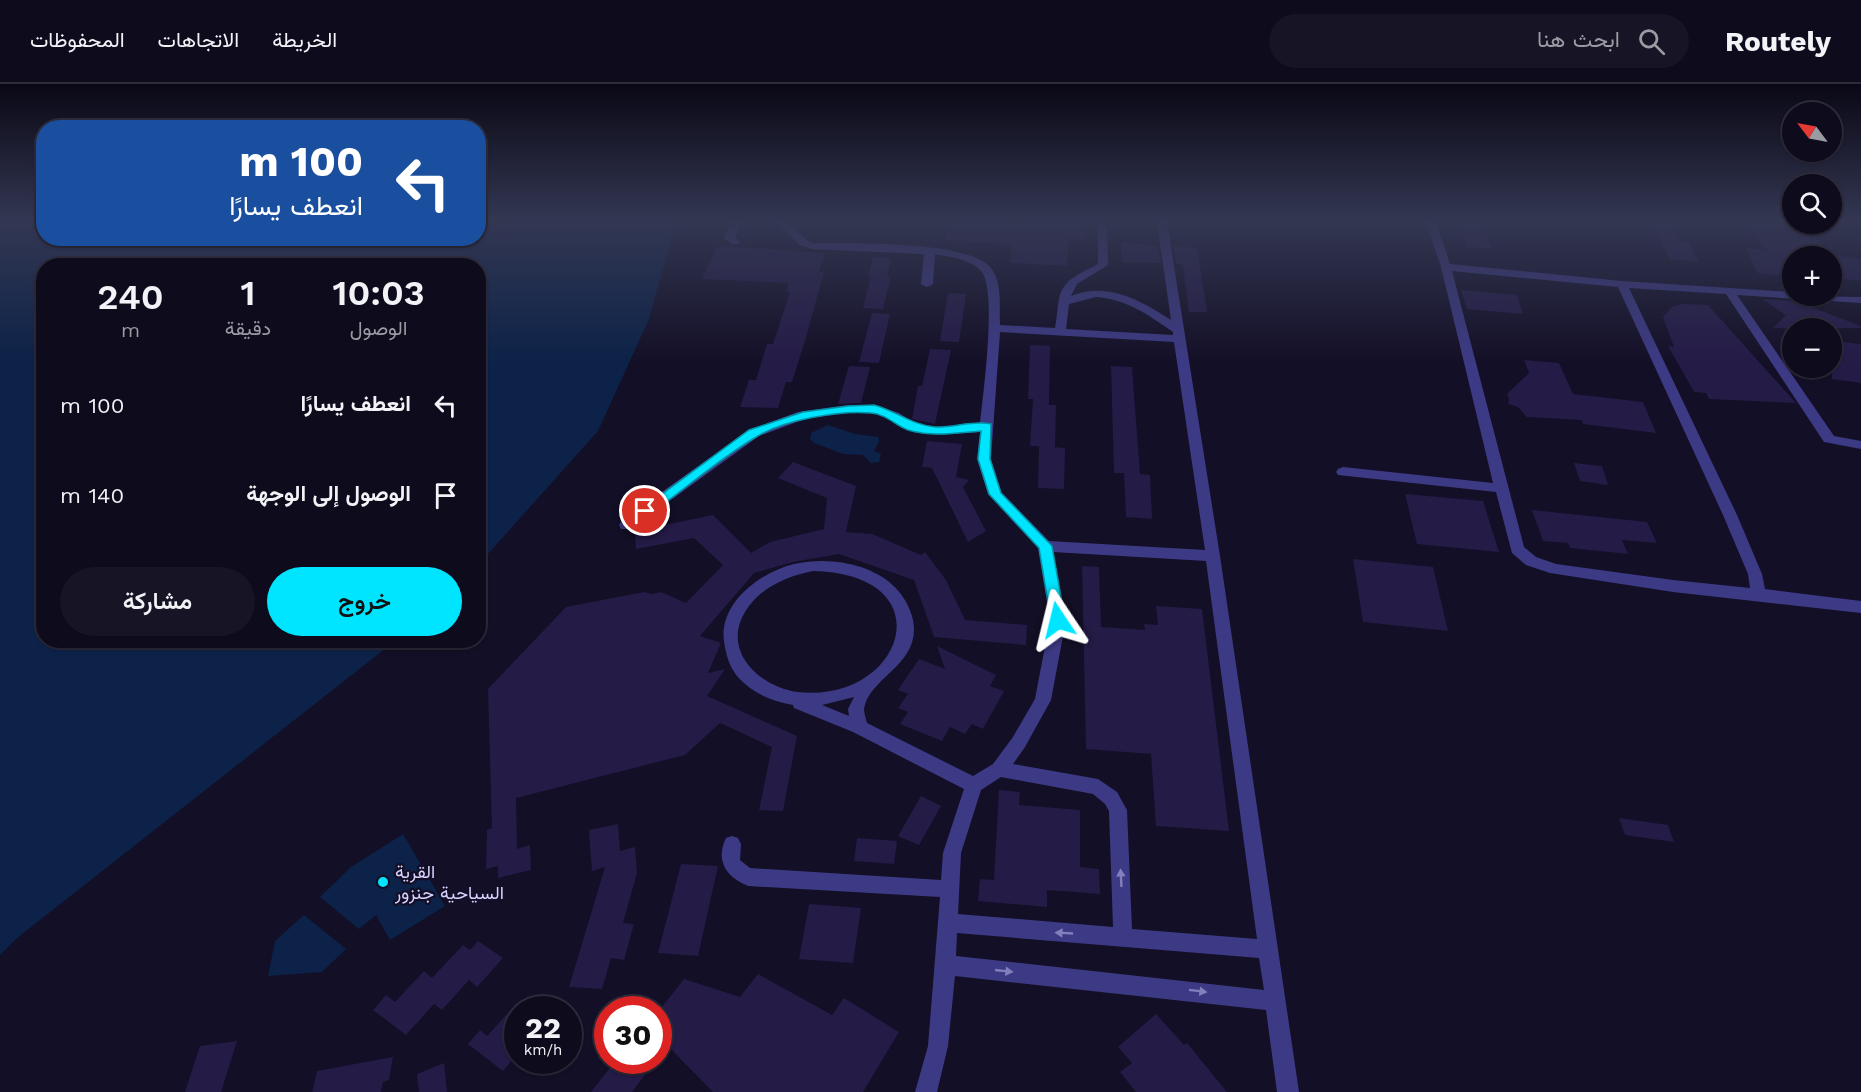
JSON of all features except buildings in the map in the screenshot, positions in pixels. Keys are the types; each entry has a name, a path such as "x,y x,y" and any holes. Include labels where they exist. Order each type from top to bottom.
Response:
{"street":[{"path":"927,284 928,269"},
{"path":"926,1092 938,1046 946,965 952,853 974,785 999,769 1019,742 1043,700 1058,620 1045,546 995,494 984,459 994,328 993,282 986,269"},
{"path":"1059,332 1063,324 1065,292 1071,283 1096,269"},
{"path":"1169,269 1213,556 1266,949 1288,1092"},
{"path":"1446,269 1517,549 1531,561 1555,569 1578,573 1861,607"},
{"path":"1467,269 1622,284 1861,300"},
{"path":"1622,284 1730,514 1755,574 1758,594"},
{"path":"1729,291 1829,439 1861,445"},
{"path":"1065,302 1074,297 1092,293 1117,295 1147,309 1179,335"},
{"path":"994,328 1179,335"},
{"path":"626,525 754,433 803,415 848,409 874,409 894,416 910,427 937,431 987,427"},
{"path":"1343,472 1500,488"},
{"path":"1045,546 1213,556"},
{"path":"790,699 822,700 853,693 871,683 892,664 904,641 906,626 900,604 887,587 866,573 831,566 795,569 771,579 749,595 735,615 730,638 738,666 756,685 790,699 859,727 974,785"},
{"path":"859,727 856,709 871,683"},
{"path":"999,769 1098,787 1111,798 1118,810 1123,936"},
{"path":"732,844 730,862 737,872 748,877 951,889"},
{"path":"949,923 1266,949"},
{"path":"946,965 1275,1001"}],"water":[{"path":"0,269 36,269 36,648 386,648 17,938 0,955"},
{"path":"486,269 663,269 649,319 598,431 486,556"},
{"path":"828,425 855,434 878,437 879,441 874,451 881,454 879,462 871,463 863,455 843,454 814,443 810,439 811,433"},
{"name":"القرية السياحية جنزور","path":"403,834 445,906 390,940 376,915 359,929 320,897 351,867"},
{"path":"304,915 346,949 322,972 268,976 275,941"}],"place":[{"name":"القرية السياحية جنزور","path":"383,882"}],"route":[{"path":"645,511 754,433 803,415 848,409 874,409 894,416 910,427 937,431 987,427 984,459 995,494 1045,546 1058,620"}]}
